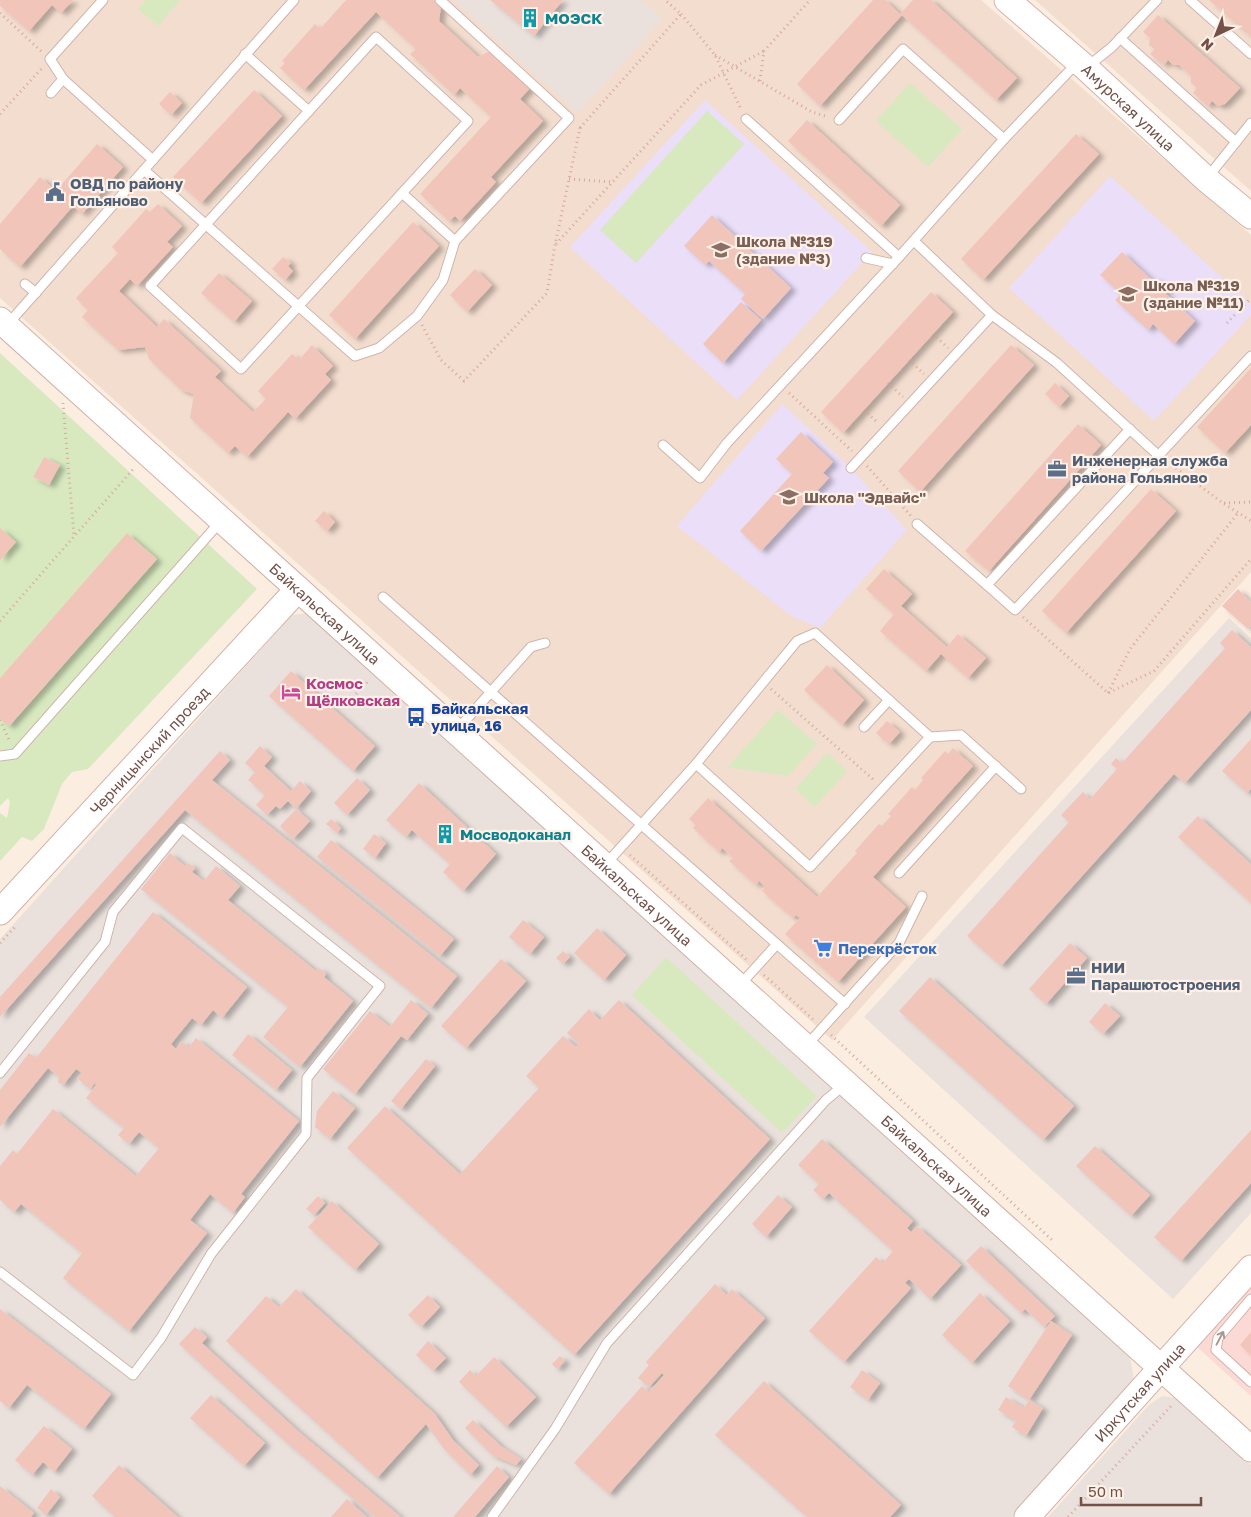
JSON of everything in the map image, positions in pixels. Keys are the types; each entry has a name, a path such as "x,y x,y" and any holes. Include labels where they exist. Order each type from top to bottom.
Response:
{"street":[{"name":"Амурская улица","path":"1007,0 1082,65 1206,180 1251,216"},
{"name":"Байкальская улица","path":"3,323 1251,1448"},
{"name":"Черницынский проезд","path":"0,912 298,589"},
{"name":"Иркутская улица","path":"1027,1517 1161,1368 1226,1311 1251,1268"}],"lane":[{"path":"103,0 50,59 63,80 153,160"},
{"path":"3,323 36,293 294,0"},
{"path":"144,170 354,356 379,348 417,316 443,280 455,242 569,118 440,0"},
{"path":"663,445 700,478 728,443 896,261 1004,139 1082,65 1112,47 1157,0"},
{"path":"1190,0 1251,54"},
{"path":"376,38 468,121 242,369 150,286 309,111 376,38"},
{"path":"1120,38 1236,142"},
{"path":"838,120 904,48 1004,139"},
{"path":"245,54 309,111"},
{"path":"51,93 63,80"},
{"path":"746,119 896,261"},
{"path":"1206,180 1251,123"},
{"path":"402,193 455,242"},
{"path":"914,241 992,315 1057,363 1159,456"},
{"path":"866,258 896,261"},
{"path":"26,284 36,293"},
{"path":"851,468 992,315"},
{"path":"918,524 1015,610 1251,356"},
{"path":"987,585 1130,429"},
{"path":"0,756 15,754 222,520"},
{"path":"383,596 844,1004"},
{"path":"604,865 696,764 797,641 815,633 930,737"},
{"path":"456,730 531,647 545,644"},
{"path":"864,727 889,700"},
{"path":"696,764 810,867 930,737 961,735 1021,789"},
{"path":"899,873 996,766"},
{"path":"0,1073 105,942 113,912 182,828 380,986 306,1078 306,1134 211,1254 161,1338 133,1375 0,1272"},
{"path":"806,1047 899,943 922,896"},
{"path":"738,987 777,944"},
{"path":"492,1517 555,1429 607,1343 826,1100 846,1083"},
{"path":"1251,1299 1226,1311 1216,1350 1251,1382"}],"path":[{"path":"665,0 681,14 715,55 746,119"},
{"path":"555,245 701,85 764,51 810,0"},
{"path":"0,13 50,59 0,114"},
{"path":"417,316 441,360 464,381 547,293 555,245 580,128 681,14"},
{"path":"760,81 764,51"},
{"path":"715,55 812,112 838,120"},
{"path":"569,118 580,128"},
{"path":"569,179 613,182"},
{"path":"1227,323 1251,298"},
{"path":"933,334 956,355"},
{"path":"909,360 931,381"},
{"path":"888,383 910,404"},
{"path":"63,399 74,536"},
{"path":"864,410 886,430"},
{"path":"1159,456 1222,503 1251,521"},
{"path":"1,619 137,466"},
{"path":"1222,503 1251,502"},
{"path":"1108,693 1130,649 1238,513"},
{"path":"1108,693 1154,671 1251,559"},
{"path":"1015,610 1108,693"},
{"path":"346,706 372,677"},
{"path":"762,682 883,788"},
{"path":"0,720 15,754"},
{"path":"621,847 823,1028 1057,1244"},
{"path":"1068,1517 1174,1403"}],"shaded area":[{"path":"0,0 981,0 1251,235 1251,572 832,1040 0,298"},
{"path":"454,0 641,0 662,19 578,113"},
{"path":"1035,0 1251,0 1251,191 1044,8"},
{"name":"Школа №319 (здание №3)","path":"705,100 872,252 737,400 570,247"},
{"name":"Школа №319 (здание №11)","path":"1110,176 1251,304 1251,315 1154,421 1009,288"},
{"name":"Школа \"Эдвайс\"","path":"782,404 851,468 907,530 820,628 791,616 677,526"},
{"path":"309,613 1130,1357 1134,1381 1012,1517 0,1517 0,939 292,615"},
{"name":"НИИ Парашютостроения","path":"1229,618 1251,638 1251,1213 1173,1299 864,1017"},
{"path":"1251,1282 1251,1396 1195,1345"},
{"path":"1162,1396 1176,1398 1251,1465 1251,1517 1048,1517 1149,1405"}],"green space":[{"path":"146,0 180,0 158,26 138,9"},
{"path":"910,83 962,129 928,167 876,121"},
{"path":"707,111 744,144 636,263 600,230"},
{"path":"0,353 257,589 88,769 72,772 62,784 44,829 32,841 22,837 0,861 0,813 7,818 10,802 8,798 0,806 0,719 10,726 157,559 127,534 0,678","holes":["44,457 59,465 49,485 33,477"]},
{"path":"778,710 817,744 788,776 728,767"},
{"path":"827,753 847,771 815,807 795,789"},
{"path":"666,957 817,1096 782,1133 632,995"}],"building":[{"path":"0,0 73,0 61,13 52,5 29,31 0,6"},
{"path":"346,0 435,0 441,6 439,21 478,57 490,51 531,87 520,99 543,121 491,177 496,182 460,221 455,216 449,221 420,194 491,117 460,88 454,95 410,54 416,49 376,12 304,90 280,68 285,63 282,61 315,24 320,29"},
{"name":"МОЭСК","path":"490,0 563,0 534,36"},
{"path":"873,0 885,0 900,14 913,0 931,0 1017,78 996,100 902,15 820,106 797,84"},
{"path":"1209,0 1251,0 1251,37"},
{"path":"1158,15 1240,88 1225,104 1218,106 1212,101 1208,106 1193,93 1197,88 1191,83 1191,76 1179,65 1173,65 1168,60 1164,65 1150,54 1155,49 1149,45 1150,38 1143,32"},
{"path":"254,90 282,116 201,203 173,177"},
{"path":"170,92 182,103 171,115 159,104"},
{"path":"807,120 900,205 881,226 788,141"},
{"path":"1076,134 1099,154 983,280 961,259"},
{"path":"97,144 123,167 82,214 73,206 20,267 0,249 0,224 40,177 56,191"},
{"path":"158,204 182,226 167,242 173,247 137,286 130,279 119,291 157,327 164,319 221,371 215,377 253,412 266,399 258,391 292,354 299,360 312,345 333,366 325,374 331,380 295,419 288,412 247,457 235,446 228,453 190,418 194,394 181,390 149,359 145,347 118,350 82,317 88,310 76,298 118,253 112,247 146,209 150,212"},
{"path":"712,215 791,288 763,319 741,299 745,294 709,261 705,265 684,246"},
{"path":"413,222 439,246 355,339 329,315"},
{"path":"1122,252 1153,281 1156,278 1168,288 1164,292 1195,321 1174,344 1153,324 1148,330 1115,300 1121,294 1100,275"},
{"path":"283,257 291,263 288,266 293,271 285,280 272,269"},
{"path":"475,269 492,285 467,312 450,295"},
{"path":"219,273 252,301 234,322 201,293"},
{"path":"931,292 953,312 843,433 821,412"},
{"path":"741,302 761,320 723,363 703,344"},
{"path":"1011,345 1034,365 920,492 898,471"},
{"path":"1251,368 1251,425 1225,453 1197,427"},
{"path":"1055,383 1069,396 1059,407 1045,394"},
{"path":"1078,424 1101,445 989,571 965,551"},
{"path":"801,432 833,462 823,473 829,478 761,551 740,531 792,474 776,459"},
{"path":"44,457 60,465 49,485 33,477"},
{"path":"1151,489 1176,511 1066,633 1042,611"},
{"path":"324,511 335,522 327,531 315,521"},
{"path":"0,528 16,542 0,560"},
{"path":"127,533 157,559 9,726 0,719 0,678"},
{"path":"884,569 912,594 901,606 947,647 958,634 986,658 968,678 941,654 926,671 880,631 894,614 866,589"},
{"path":"1238,589 1251,602 1251,626 1248,629 1222,606"},
{"path":"1232,630 1251,647 1251,710 1185,783 1174,774 1001,966 967,936 1069,822 1061,815 1083,792 1090,799 1117,769 1111,764 1116,758 1122,763 1225,648 1220,643"},
{"path":"827,665 864,700 842,725 804,690"},
{"path":"291,671 375,746 353,771 269,696"},
{"path":"887,721 900,732 889,744 876,733"},
{"path":"1251,739 1251,789 1247,793 1222,771"},
{"path":"260,746 272,757 264,766 291,791 300,781 311,791 296,809 288,801 280,809 276,806 267,815 256,805 265,795 248,780 255,772 245,763"},
{"path":"953,748 973,766 873,877 906,907 838,982 785,934 800,918 796,915 793,918 762,891 765,887 759,881 756,885 729,861 733,858 722,848 719,852 693,828 696,825 689,819 708,798 817,897 857,853 855,851 879,824 882,826 891,816 888,814 912,787 915,790 923,780 921,778 945,751 948,754"},
{"path":"220,751 230,760 212,780 457,976 431,1008 185,810 0,1017 0,997"},
{"path":"357,778 370,790 347,815 334,803"},
{"name":"Мосводоканал","path":"419,783 496,854 463,891 443,872 450,864 412,830 406,837 386,820"},
{"path":"296,809 310,821 293,839 280,826"},
{"path":"1198,816 1251,864 1251,903 1178,837"},
{"path":"331,819 341,828 337,833 326,824"},
{"path":"374,834 386,843 375,858 363,849"},
{"path":"331,840 454,939 440,956 317,857"},
{"path":"170,853 185,866 188,863 195,868 192,872 204,881 216,866 240,886 228,900 316,971 319,968 326,974 324,977 353,1001 300,1067 263,1037 288,1007 141,889"},
{"path":"153,912 247,987 222,1018 213,1010 201,1025 192,1018 171,1044 176,1049 182,1041 189,1047 196,1038 299,1121 241,1194 245,1197 233,1213 210,1194 190,1220 207,1233 129,1331 63,1278 82,1253 21,1204 14,1212 0,1200 0,1166 13,1150 17,1154 53,1109 136,1176 159,1148 139,1132 129,1144 118,1135 124,1128 86,1098 96,1085 95,1083 90,1089 77,1078 82,1073 76,1069 64,1084 61,1084 58,1082 59,1077 48,1068 0,1127 0,1090 29,1053 36,1058"},
{"path":"523,920 544,937 530,954 509,937"},
{"path":"597,928 626,955 604,980 574,953"},
{"path":"1070,943 1087,958 1046,1004 1029,989"},
{"path":"563,951 570,957 563,964 556,958"},
{"path":"501,959 526,981 466,1048 441,1026"},
{"path":"930,977 1074,1106 1043,1140 899,1011"},
{"path":"411,1000 428,1014 407,1040 401,1036 355,1094 323,1069 370,1011 390,1027"},
{"path":"619,1000 770,1139 574,1355 347,1148 385,1106 460,1174 539,1088 526,1076 563,1036 576,1047 579,1044 567,1033 589,1009 600,1020"},
{"path":"1105,1003 1120,1016 1103,1034 1089,1022"},
{"path":"248,1034 292,1070 276,1090 232,1055"},
{"path":"426,1059 435,1066 401,1109 391,1101"},
{"path":"333,1091 355,1108 330,1139 315,1127 317,1111"},
{"path":"1251,1130 1251,1183 1181,1261 1154,1237"},
{"path":"822,1139 913,1221 907,1228 911,1232 917,1226 961,1265 930,1299 909,1279 905,1283 911,1288 844,1362 809,1331 876,1257 883,1263 893,1251 829,1193 823,1199 813,1190 819,1184 798,1165"},
{"path":"1095,1146 1150,1195 1131,1216 1076,1166"},
{"path":"778,1195 792,1207 766,1237 752,1224"},
{"path":"318,1196 325,1203 314,1215 306,1209"},
{"path":"332,1201 379,1244 355,1270 308,1227"},
{"path":"981,1246 1055,1316 1044,1327 1025,1309 1021,1313 966,1261"},
{"path":"715,1284 727,1295 732,1289 765,1318 609,1494 574,1463 642,1386 649,1392 664,1375 662,1373 649,1387 638,1378 649,1365 646,1362"},
{"path":"296,1289 435,1414 453,1440 479,1465 470,1475 444,1449 426,1424 377,1478 226,1341 266,1296 279,1307"},
{"path":"980,1293 1010,1321 972,1363 942,1335"},
{"path":"428,1295 440,1307 421,1327 408,1315"},
{"path":"0,1309 111,1394 84,1429 27,1385 9,1408 0,1401"},
{"path":"1051,1321 1072,1335 1029,1400 1008,1386"},
{"path":"195,1327 207,1337 202,1343 298,1431 401,1517 375,1517 287,1443 179,1344"},
{"path":"1251,1332 1251,1355 1240,1345"},
{"path":"428,1341 446,1358 433,1371 416,1355"},
{"path":"560,1356 565,1361 557,1369 552,1364"},
{"path":"494,1357 536,1397 506,1427 459,1382 470,1370 476,1376"},
{"path":"862,1370 880,1383 868,1400 850,1387"},
{"path":"764,1381 901,1505 890,1517 807,1517 715,1435"},
{"path":"211,1395 265,1443 244,1466 190,1418"},
{"path":"1006,1397 1024,1408 1029,1400 1043,1408 1026,1436 1012,1427 1016,1421 998,1410"},
{"path":"473,1420 501,1446 521,1459 516,1465 492,1455 465,1428"},
{"path":"44,1426 72,1449 54,1472 43,1462 32,1475 15,1460"},
{"path":"119,1465 178,1517 115,1517 92,1496"},
{"path":"497,1466 509,1477 475,1517 453,1517"},
{"path":"0,1486 34,1513 31,1517 0,1517"},
{"path":"51,1489 60,1497 46,1515 37,1508"},
{"path":"347,1499 367,1517 331,1517"}],"place":[{"name":"МОЭСК","path":"530,18"},
{"name":"ОВД по району Гольяново","path":"55,192"},
{"name":"Школа №319 (здание №3)","path":"721,250"},
{"name":"Школа №319 (здание №11)","path":"1128,294"},
{"name":"Инженерная служба района Гольяново","path":"1057,469"},
{"name":"Школа \"Эдвайс\"","path":"789,497"},
{"name":"Космос Щёлковская","path":"291,692"},
{"name":"Байкальская улица, 16","path":"416,717"},
{"name":"Мосводоканал","path":"445,834"},
{"name":"Перекрёсток","path":"823,948"},
{"name":"НИИ Парашютостроения","path":"1076,976"}]}
